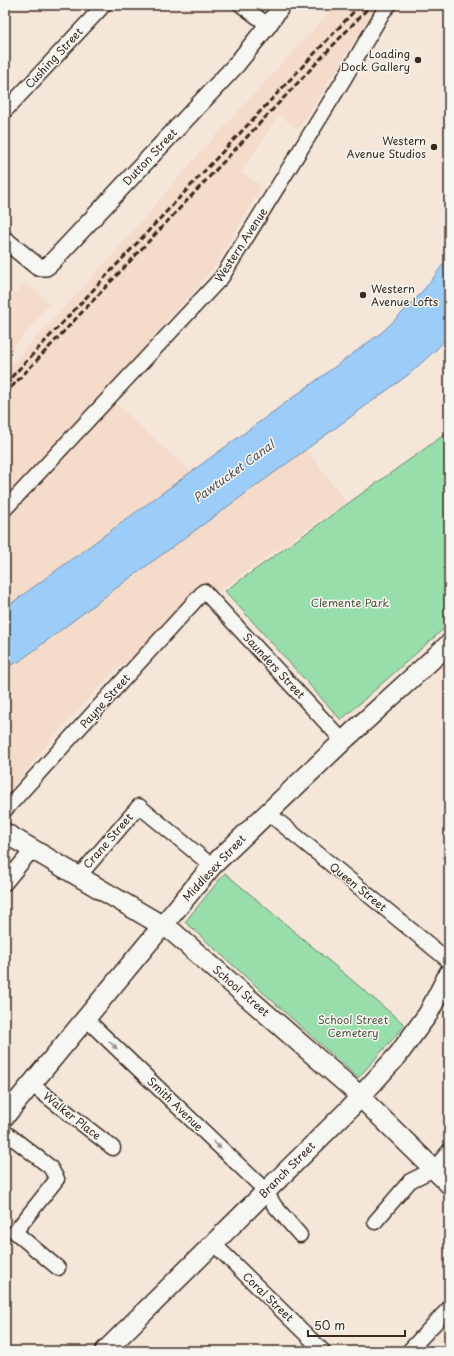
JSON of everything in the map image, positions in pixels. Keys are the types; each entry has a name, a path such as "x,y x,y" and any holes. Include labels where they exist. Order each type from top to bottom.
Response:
{"main road":[{"name":"Middlesex Street","path":"5,1116 212,866 267,812 449,644"},
{"name":"School Street","path":"5,833 174,932 360,1097 449,1184"},
{"name":"Branch Street","path":"105,1351 360,1097 398,1055 428,1014 449,973"}],"street":[{"name":"Cushing Street","path":"5,111 104,5"},
{"path":"241,5 268,25"},
{"name":"Dutton Street","path":"5,240 38,267 46,267 50,264 236,65 282,5"},
{"name":"Western Avenue","path":"5,509 222,277 344,79 383,12 390,5"},
{"name":"Saunders Street","path":"204,591 343,741"},
{"name":"Payne Street","path":"5,810 204,591"},
{"name":"Crane Street","path":"79,876 139,806 212,866"},
{"name":"Queen Street","path":"267,812 449,961"},
{"path":"5,883 33,849"},
{"name":"Smith Avenue","path":"85,1018 266,1191 274,1205 300,1235"},
{"name":"Walker Place","path":"31,1084 113,1148"},
{"path":"5,1132 50,1167 57,1179 15,1232 58,1268"},
{"path":"375,1222 410,1181 434,1169 449,1151"},
{"name":"Coral Street","path":"213,1243 323,1351"},
{"path":"409,1351 449,1308"}],"shaded area":[{"path":"337,5 379,5 371,14 299,129 279,115 241,173 262,186 216,265 104,393 192,473 5,608 5,371 114,254 196,157"},
{"path":"24,283 37,292 49,304 5,358 5,304"},
{"path":"306,449 346,502 224,587 114,671 55,735 5,796 5,668 20,661 119,586"}],"green space":[{"name":"Clemente Park","path":"449,433 449,624 341,720 225,591 444,435"},
{"name":"School Street Cemetery","path":"225,873 405,1025 358,1078 185,922"}],"water":[{"name":"Pawtucket Canal","path":"449,255 449,334 437,349 408,375 119,586 20,661 5,668 5,608 381,333 418,297"}],"railway":[{"path":"5,384 360,5"},
{"path":"5,394 371,5"}],"place":[{"name":"Loading Dock Gallery","path":"418,60"},
{"name":"Western Avenue Studios","path":"434,147"},
{"name":"Western Avenue Lofts","path":"363,295"}]}
